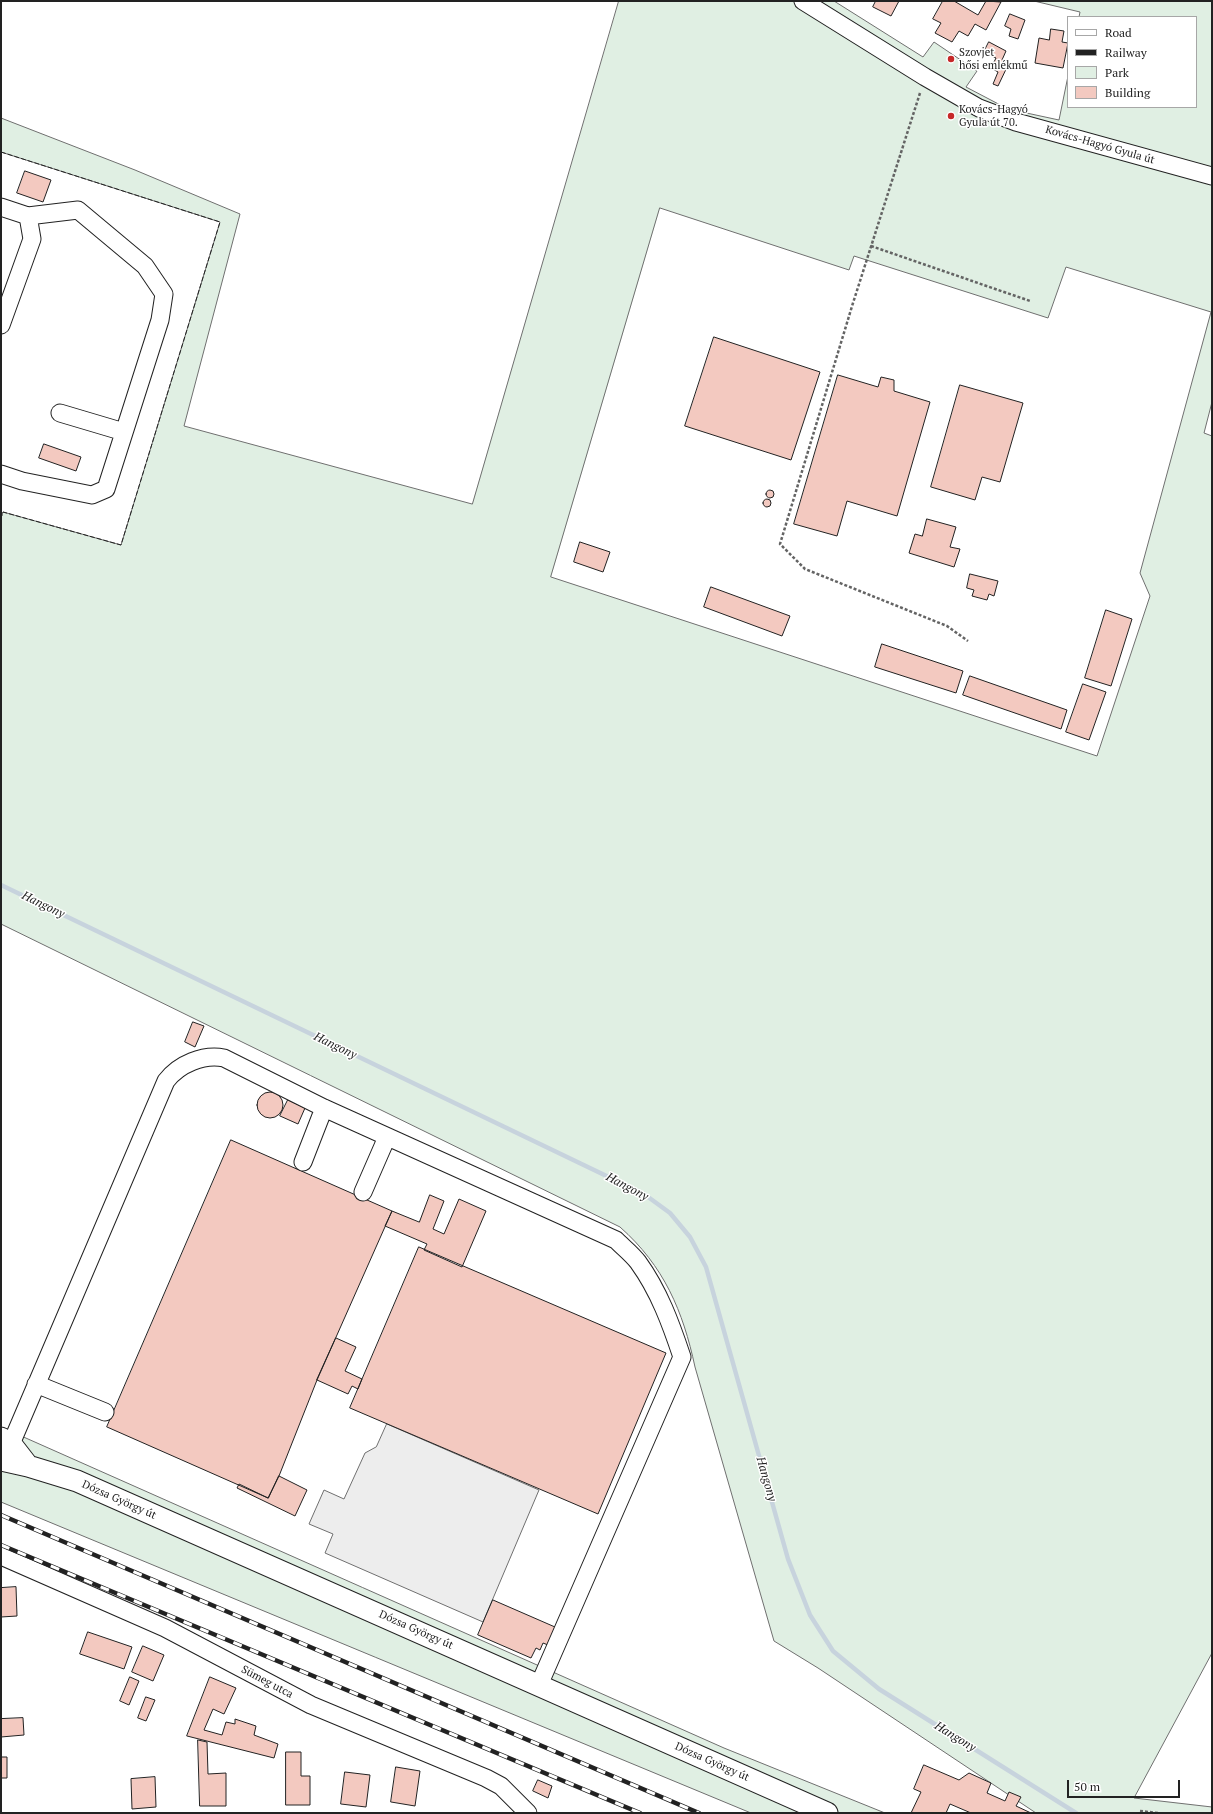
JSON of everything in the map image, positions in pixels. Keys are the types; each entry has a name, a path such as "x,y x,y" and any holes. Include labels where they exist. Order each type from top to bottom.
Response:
{"main road":[{"name":"Dózsa György út","path":"4,1447 28,1466 77,1482 827,1813"}],"street":[{"name":"Kovács-Hagyó Gyula út","path":"803,1 925,77 979,108 1016,122 1212,176"},
{"path":"1,207 28,216 78,210 145,266 164,294 160,320 106,489 92,495 22,481 1,474"},
{"path":"1,325 32,239 28,216"},
{"path":"60,413 124,432"},
{"path":"4,1447 36,1384 166,1081 180,1068 196,1061 211,1057 224,1058 324,1108 616,1240 638,1261 658,1294 672,1325 682,1357 539,1685"},
{"path":"303,1162 324,1108"},
{"path":"363,1192 387,1137"},
{"path":"36,1384 105,1412"},
{"name":"Sümeg utca","path":"1,1556 165,1628 311,1705 486,1778 501,1786 528,1813"}],"path":[{"path":"925,77 871,246 780,544 805,569 947,626 968,641"},
{"path":"871,246 1030,301"},
{"path":"1140,1811 1158,1813"}],"green space":[{"path":"619,1 834,1 923,57 934,42 977,71 966,87 1008,109 1059,120 1067,81 1067,108 1197,108 1197,16 1079,16 1080,12 1034,1 1212,1 1212,402 1204,433 1212,436 1212,1653 1134,1798 1212,1807 1212,1813 1036,1813 818,1668 774,1641 678,1308 670,1291 649,1257 620,1227 1,924 1,518 3,512 121,545 220,222 1,152 1,118 135,170 240,214 184,426 472,504","holes":["660,208 849,270 854,256 1048,318 1066,267 1211,312 1140,573 1150,596 1097,756 551,577"]},
{"path":"1,1427 724,1748 885,1813 751,1813 1,1502"}],"shaded area":[{"path":"387,1424 539,1490 483,1622 325,1553 333,1534 309,1524 324,1490 344,1499 365,1453 376,1447"}],"building":[{"path":"876,1 899,1 891,16 873,7"},
{"path":"943,1 954,1 978,15 986,1 1001,2 986,30 975,24 968,36 959,31 952,42 935,33 941,23 933,19"},
{"path":"1010,14 1025,20 1018,39 1009,36 1011,29 1005,26"},
{"path":"1051,29 1064,31 1062,42 1067,43 1067,48 1063,68 1035,63 1039,38 1049,40"},
{"path":"989,42 1006,51 1002,60 1009,63 998,86 993,84 998,72 991,68 996,58 984,52"},
{"path":"25,171 51,180 43,202 17,193"},
{"path":"714,337 820,372 791,460 685,426"},
{"path":"838,375 878,387 881,377 894,380 894,391 930,402 897,516 847,501 837,536 794,524"},
{"path":"960,385 1023,403 1000,482 982,477 975,500 931,487"},
{"path":"44,444 81,457 76,471 39,458"},
{"path":"770,490 773,491 773,497 770,498 767,497 766,494 767,491"},
{"path":"767,499 770,500 770,506 767,507 764,506 763,503 764,500"},
{"path":"927,519 956,527 950,547 960,549 954,567 909,553 915,534 922,536"},
{"path":"580,542 610,552 603,572 574,562"},
{"path":"970,574 998,581 994,596 989,594 987,600 972,596 974,590 967,588"},
{"path":"711,587 790,616 782,636 704,607"},
{"path":"1106,610 1132,619 1111,686 1085,678"},
{"path":"882,644 963,671 956,693 875,667"},
{"path":"970,676 1067,710 1061,729 963,695"},
{"path":"1083,684 1106,692 1089,740 1066,732"},
{"path":"193,1022 204,1026 195,1047 185,1042"},
{"path":"270,1092 279,1096 283,1105 279,1114 270,1118 261,1114 257,1105 261,1096"},
{"path":"288,1100 305,1108 298,1124 280,1116"},
{"path":"231,1140 392,1211 317,1380 279,1476 268,1498 107,1427"},
{"path":"430,1195 444,1201 433,1229 444,1234 459,1199 486,1211 462,1267 424,1250 427,1244 385,1226 392,1211 419,1222"},
{"path":"419,1247 666,1353 598,1514 350,1408"},
{"path":"336,1338 356,1347 345,1371 362,1379 358,1389 352,1386 348,1394 317,1380"},
{"path":"279,1476 307,1490 295,1516 237,1488 239,1484 268,1498"},
{"path":"16,1587 17,1616 1,1617 1,1588"},
{"path":"493,1600 555,1627 548,1645 543,1643 540,1650 536,1648 531,1658 478,1635"},
{"path":"88,1632 132,1647 124,1669 80,1654"},
{"path":"143,1646 164,1655 153,1681 132,1672"},
{"path":"130,1677 139,1681 129,1705 120,1701"},
{"path":"210,1677 236,1688 224,1714 213,1709 204,1730 222,1735 226,1722 235,1724 235,1719 256,1726 254,1735 278,1744 274,1758 187,1736"},
{"path":"146,1697 155,1700 146,1721 138,1718"},
{"path":"23,1718 24,1735 1,1737 1,1719"},
{"path":"198,1740 207,1742 208,1774 226,1773 226,1806 200,1806"},
{"path":"286,1752 301,1752 301,1776 310,1776 310,1805 286,1805"},
{"path":"1,1757 7,1757 7,1778 1,1778"},
{"path":"924,1765 959,1780 969,1773 991,1783 987,1793 1005,1801 1009,1792 1021,1797 1016,1806 1031,1813 971,1813 950,1804 946,1813 911,1813 921,1792 914,1789"},
{"path":"396,1767 420,1771 415,1806 391,1802"},
{"path":"345,1772 370,1775 366,1807 341,1804"},
{"path":"155,1777 156,1807 132,1809 131,1779"},
{"path":"538,1780 552,1786 548,1798 533,1791"}],"waterway":[{"name":"Hangony","path":"1,885 644,1194 670,1213 690,1237 706,1267 788,1559 810,1615 833,1651 879,1689 1076,1813"}],"railway":[{"path":"1,1515 699,1813"},
{"path":"1,1545 640,1813"}],"fence":[{"path":"1,152 220,222 121,545 3,512 1,518"}],"place":[{"name":"Szovjet hősi emlékmű","path":"951,59"},
{"name":"Kovács-Hagyó Gyula út 70.","path":"951,116"}]}
